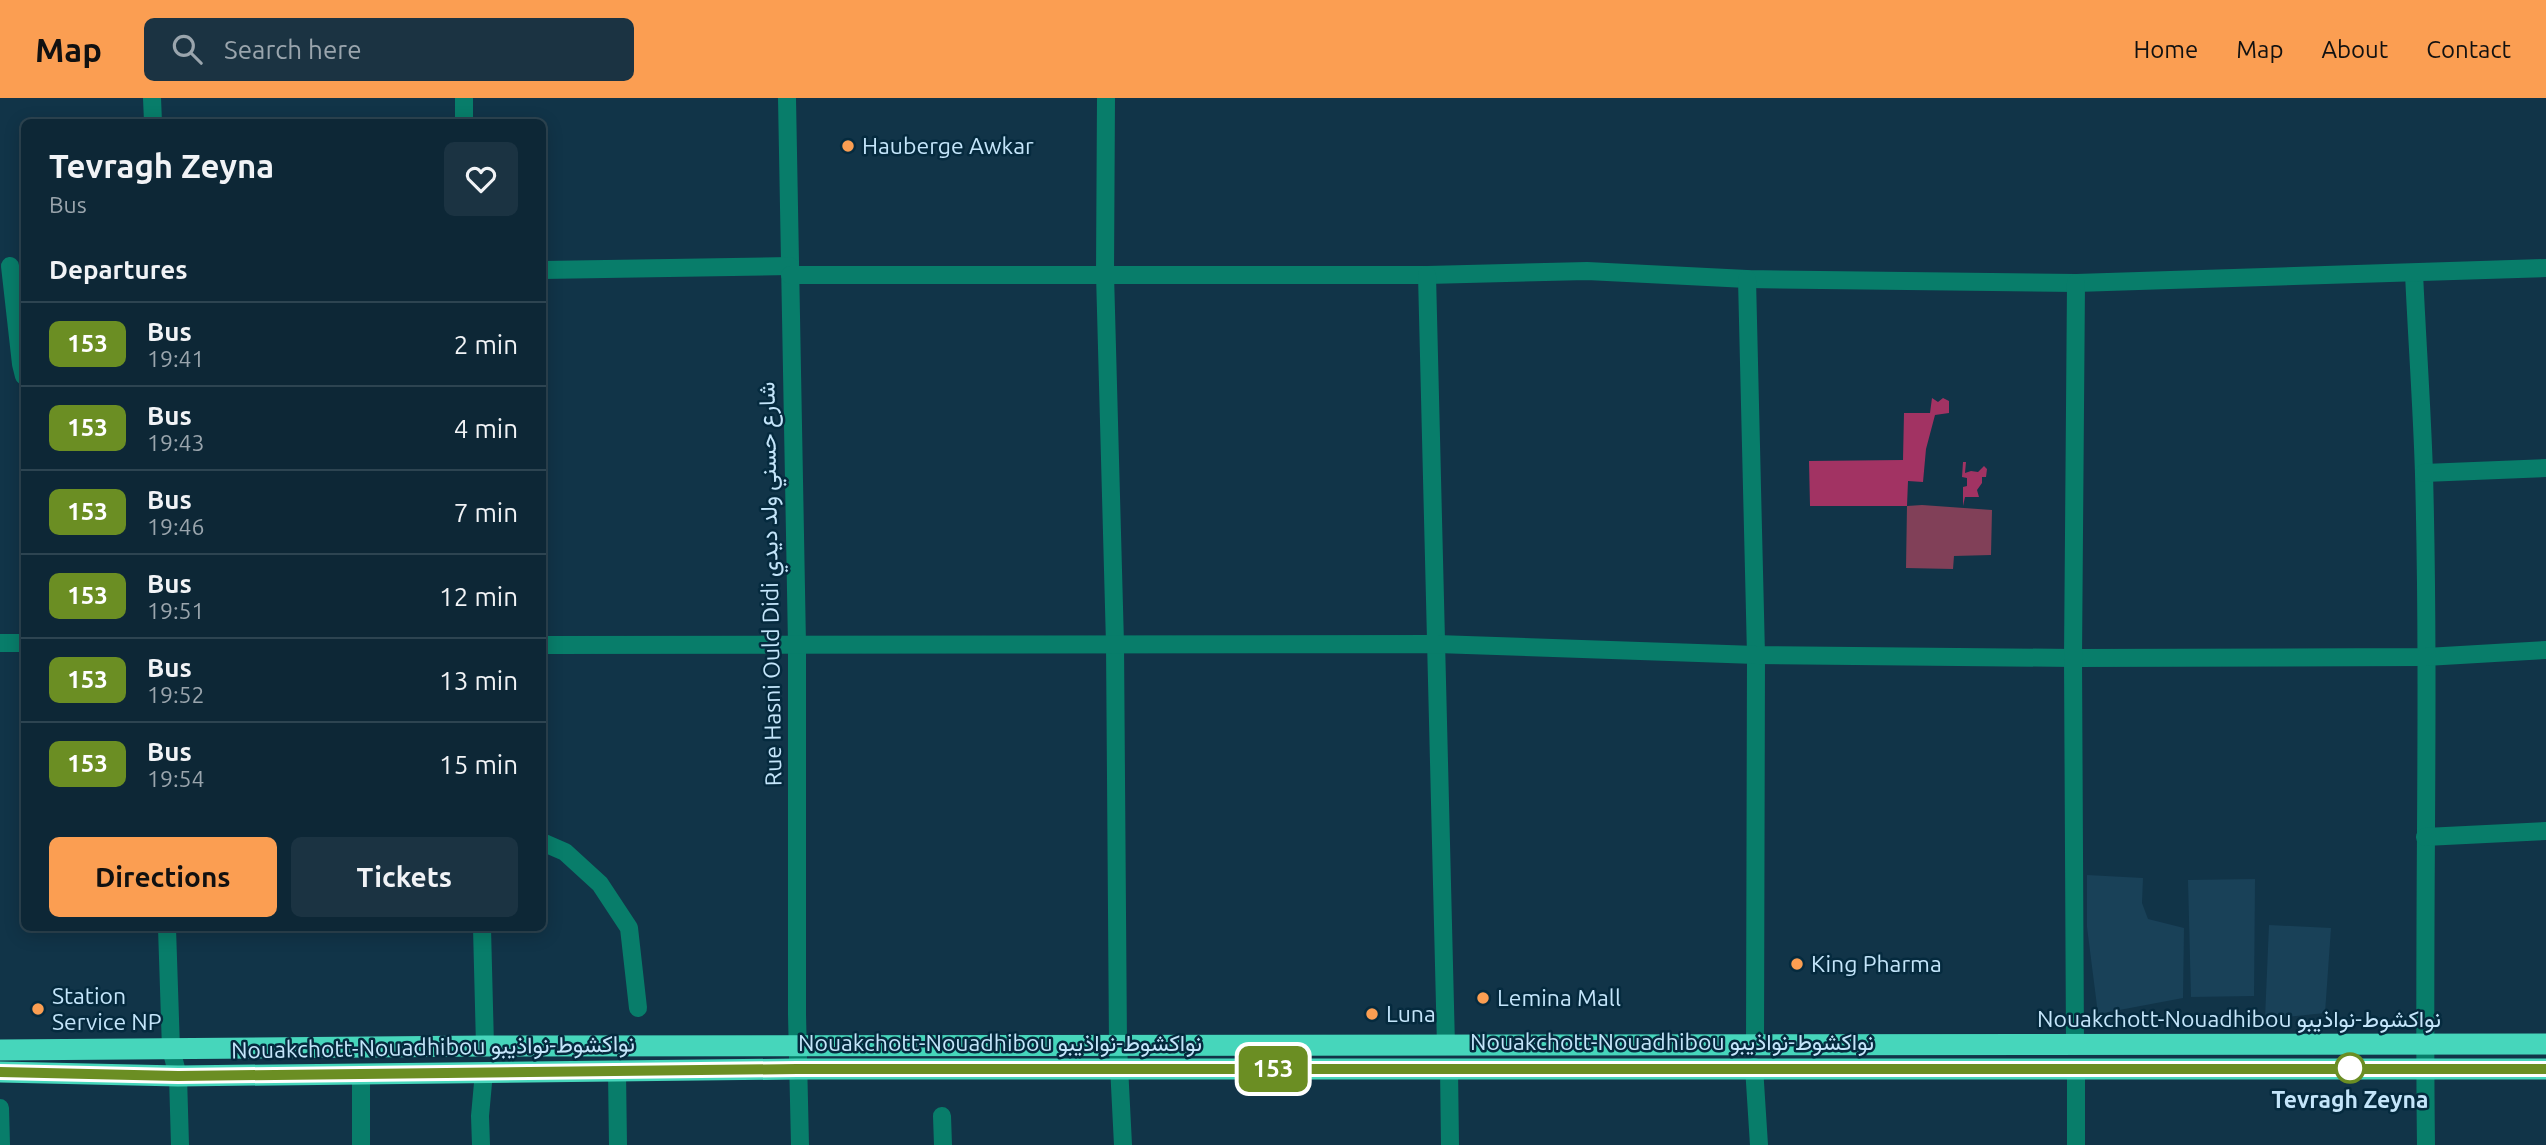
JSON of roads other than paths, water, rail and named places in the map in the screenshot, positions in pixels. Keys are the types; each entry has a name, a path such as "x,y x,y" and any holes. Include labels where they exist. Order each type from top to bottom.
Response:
{"highway":[{"name":"Nouakchott-Nouadhibou نواكشوط-نواذيبو","path":"0,1049 2546,1044"},
{"name":"Nouakchott-Nouadhibou نواكشوط-نواذيبو","path":"0,1072 178,1076 797,1069 2546,1069"}],"street":[{"path":"152,98 153,119"},
{"path":"464,98 464,119"},
{"name":"Rue Hasni Ould Didi شارع حسني ولد ديدي","path":"787,98 797,645 797,1069 800,1145"},
{"path":"1106,98 1105,274 1115,644 1118,1046 1123,1145"},
{"path":"12,266 21,364"},
{"path":"546,270 1427,275 1587,271 1747,279 2076,283 2546,268"},
{"path":"2414,273 2424,473 2426,1145"},
{"path":"1427,275 1446,1046"},
{"path":"1747,279 1756,655 1755,1045"},
{"path":"2075,1046 2073,658 2076,283"},
{"path":"2424,473 2546,468"},
{"path":"0,643 21,643"},
{"path":"546,645 1437,644 1756,655 2073,658 2426,657 2546,650"},
{"path":"2425,837 2546,831"},
{"path":"546,844 565,852 600,884 629,928 638,1008"},
{"path":"167,931 171,1049 178,1076 180,1145"},
{"path":"482,931 485,1046"},
{"path":"1754,1067 1759,1145"},
{"path":"1449,1068 1450,1145"},
{"path":"2076,1070 2076,1145"},
{"path":"481,1145 480,1116 484,1072"},
{"path":"617,1072 618,1145"},
{"path":"361,1075 361,1145"},
{"path":"0,1108 1,1145"},
{"path":"942,1116 943,1145"}],"place":[{"name":"Hauberge Awkar","path":"848,146"},
{"name":"King Pharma","path":"1797,964"},
{"name":"Lemina Mall","path":"1483,998"},
{"name":"Station Service NP","path":"38,1009"},
{"name":"Luna","path":"1372,1014"},
{"name":"Tevragh Zeyna","path":"2350,1068"}]}
